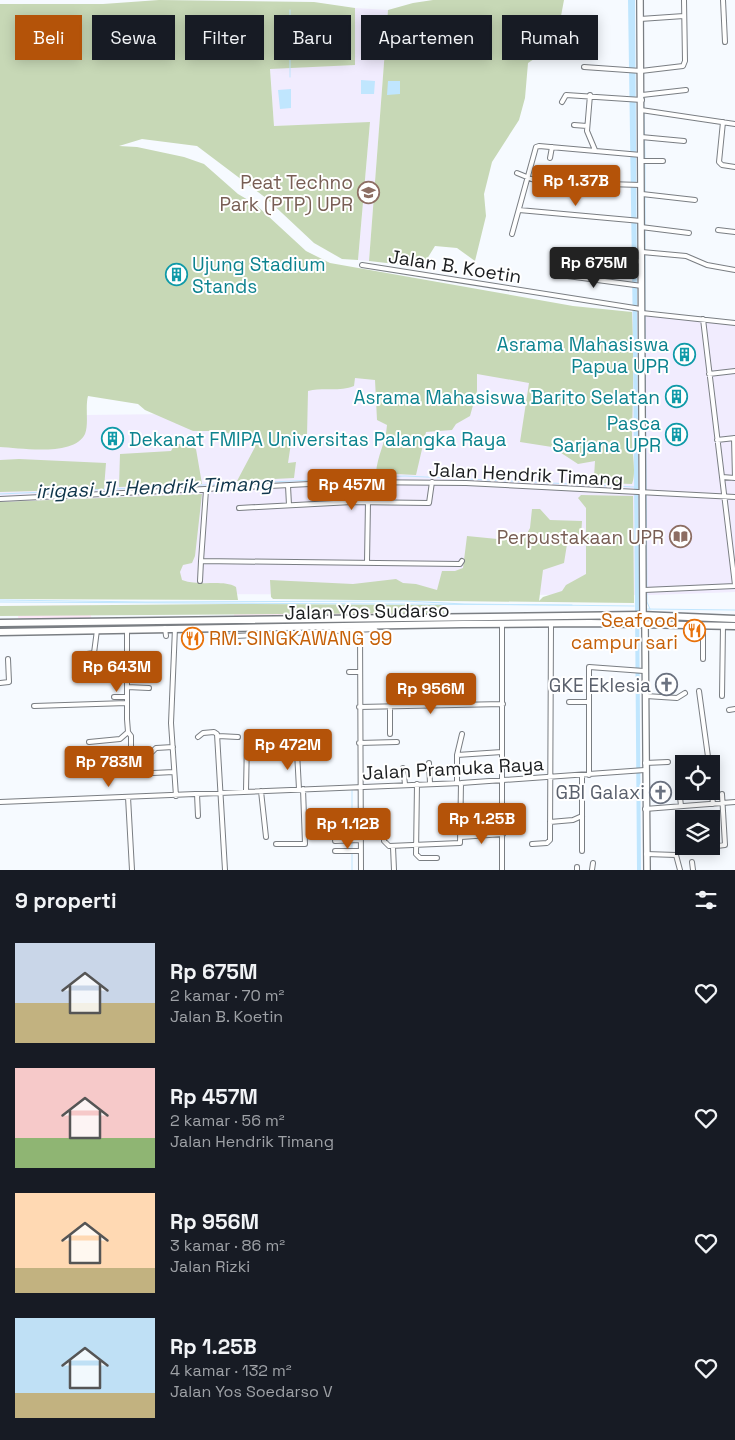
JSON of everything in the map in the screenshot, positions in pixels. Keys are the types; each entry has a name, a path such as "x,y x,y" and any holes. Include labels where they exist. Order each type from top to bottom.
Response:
{"main road":[{"path":"640,0 639,72 641,110 639,185 642,194 640,223 642,252 640,261 640,492 644,590 643,614"},
{"name":"Jalan Yos Sudarso","path":"0,623 97,630 268,624 360,626 643,614 722,626 735,626"},
{"path":"575,616 575,624"},
{"name":"Jalan Yos Sudarso","path":"0,632 37,627 448,621 463,624 643,624 735,619"},
{"path":"643,624 642,670 646,696 645,807 647,870"}],"street":[{"path":"584,67 639,72 681,67 685,61 684,0"},
{"path":"723,0 725,42"},
{"path":"640,19 684,16"},
{"path":"562,102 566,95 640,98 686,90"},
{"path":"590,95 587,126 588,137 595,150"},
{"path":"641,110 735,124"},
{"path":"723,122 719,162 722,166 735,167"},
{"path":"574,125 587,126"},
{"path":"640,137 684,141"},
{"path":"512,234 536,147 595,150 663,161"},
{"path":"550,158 552,147"},
{"path":"517,173 539,182 639,185"},
{"path":"642,194 695,200"},
{"path":"519,210 631,220 689,232"},
{"path":"718,230 735,232"},
{"path":"642,252 686,256 707,265 735,270"},
{"path":"606,255 640,261"},
{"name":"Jalan B. Koetin","path":"362,265 640,310"},
{"path":"560,275 640,286"},
{"path":"640,310 735,323"},
{"path":"644,590 735,585 703,319"},
{"path":"709,374 735,371"},
{"path":"717,440 735,438 735,478 722,477"},
{"path":"351,482 352,502"},
{"name":"Jalan Hendrik Timang","path":"0,499 351,482 466,483 735,497"},
{"path":"239,508 352,502 429,504 432,482"},
{"path":"465,490 466,483"},
{"path":"288,486 289,505"},
{"path":"200,580 206,490"},
{"path":"368,502 368,562"},
{"path":"201,561 460,564 462,561"},
{"path":"703,622 703,659"},
{"path":"215,637 463,624"},
{"path":"502,624 502,870"},
{"path":"532,844 548,843 550,822 551,624"},
{"path":"360,626 361,870"},
{"path":"722,626 722,696"},
{"path":"165,628 166,636"},
{"path":"175,628 172,669 172,747 176,796"},
{"path":"127,629 127,703 128,732 131,736 131,757"},
{"path":"87,654 93,654 95,651 97,630"},
{"path":"0,683 9,682 8,659"},
{"path":"589,775 589,667 642,670"},
{"path":"126,668 140,668"},
{"path":"349,672 359,672"},
{"path":"127,687 149,688"},
{"path":"699,690 708,755"},
{"path":"646,696 677,698 686,693"},
{"path":"114,697 127,697"},
{"path":"569,702 589,702"},
{"path":"34,706 127,703"},
{"path":"359,707 503,704"},
{"path":"390,707 390,734"},
{"path":"729,710 735,710"},
{"path":"89,742 120,739 128,732"},
{"path":"198,737 203,733 214,732 218,736 238,737"},
{"path":"385,813 385,843 393,847 460,843 457,755 462,734"},
{"path":"218,736 225,870"},
{"path":"246,792 247,740"},
{"path":"359,743 397,742"},
{"path":"152,752 156,748 172,747"},
{"path":"276,844 305,844 297,752"},
{"path":"457,755 502,752"},
{"path":"645,763 668,762"},
{"path":"429,763 430,784"},
{"path":"404,768 405,784"},
{"name":"Jalan Pramuka Raya","path":"220,793 459,783 645,770"},
{"path":"153,772 174,772"},
{"path":"582,775 582,852"},
{"path":"417,784 416,846 418,857 436,858"},
{"path":"261,791 266,837"},
{"path":"0,802 220,793"},
{"path":"198,794 198,816"},
{"path":"128,797 132,870"},
{"path":"645,807 681,802 713,802 723,799 735,802"},
{"path":"720,846 725,845 723,799"},
{"path":"550,822 573,820 582,816"},
{"path":"460,837 503,834"},
{"path":"335,841 360,840"},
{"path":"393,847 394,870"},
{"path":"335,851 360,851"},
{"path":"646,854 676,855 680,870"},
{"path":"692,862 693,870"},
{"path":"592,870 593,863"}],"shaded area":[{"name":"Peat Techno Park (PTP) UPR","path":"355,8 388,10 388,15 361,15 361,60 384,60 369,261 358,260 370,123 274,126 270,68 355,65"},
{"path":"632,312 735,325 735,592 653,595 174,594 0,518 0,416 263,413 286,373 631,360"},
{"path":"91,605 91,618 18,618 19,606"},
{"path":"234,605 441,605 441,615 234,617"}],"green space":[{"path":"159,0 314,2 355,8 355,65 270,69 274,126 370,122 358,260 342,259 314,243 266,198 197,146 142,139 119,146 137,147 184,157 204,164 238,194 255,204 306,251 330,263 573,306 632,312 632,441 634,473 632,484 603,483 594,477 595,461 578,464 552,447 520,442 529,383 477,374 477,391 470,416 456,424 452,430 426,432 416,475 376,473 387,425 377,420 375,380 355,378 354,386 349,388 308,391 307,436 297,435 295,443 291,443 288,463 296,462 294,478 237,481 255,447 250,441 222,431 193,431 145,410 138,404 88,396 86,430 79,441 70,446 46,449 0,447 0,4 103,4"},
{"path":"433,0 564,0 561,15 502,15 502,60 532,60 528,63 525,98 519,120 492,162 484,194 486,216 475,261 457,248 435,246 422,267 369,261 384,60 492,60 492,15 388,15 388,10"},
{"path":"175,444 186,444 196,449 202,484 119,487 120,454 171,451"},
{"path":"19,459 106,463 104,489 0,492 0,460"},
{"path":"202,494 195,556 192,563 183,565 180,572 182,580 196,583 218,583 236,587 238,600 0,599 0,502"},
{"path":"581,495 633,496 634,603 273,599 271,597 270,580 353,584 396,579 403,583 416,584 437,590 442,571 455,571 463,568 467,536 517,541 524,539 530,528 532,509 540,509 550,520 582,521 581,536 568,538 564,563 543,570 539,601 543,597 562,591 566,585 586,574 586,508 578,498"},
{"path":"443,605 444,613 0,616 0,606"}],"water":[{"path":"628,0 635,0 641,870 637,870 633,338"},
{"path":"361,80 375,81 374,94 361,94"},
{"path":"388,81 400,81 400,94 387,95"},
{"path":"291,89 291,108 280,109 278,90"}],"waterway":[{"path":"290,10 290,77"},
{"path":"643,48 643,69"},
{"path":"643,73 645,159"},
{"path":"645,163 645,312"},
{"path":"645,316 647,602 650,609"},
{"name":"irigasi Jl. Hendrik Timang","path":"0,494 405,476 634,487"},
{"path":"0,600 146,602 405,601 464,604 634,606"},
{"path":"0,602 572,605"},
{"path":"645,609 735,610"},
{"path":"352,790 352,870"}],"place":[{"name":"Peat Techno Park (PTP) UPR","path":"369,193"},
{"name":"Ujung Stadium Stands","path":"176,275"},
{"name":"Asrama Mahasiswa Papua UPR","path":"685,355"},
{"name":"Asrama Mahasiswa Barito Selatan","path":"676,397"},
{"name":"Pasca Sarjana UPR","path":"677,434"},
{"name":"Dekanat FMIPA Universitas Palangka Raya","path":"113,439"},
{"name":"Perpustakaan UPR","path":"680,537"},
{"name":"Seafood campur sari","path":"694,631"},
{"name":"RM. SINGKAWANG 99","path":"193,638"},
{"name":"GKE Eklesia","path":"667,685"},
{"name":"GBI Galaxi","path":"661,792"}]}
